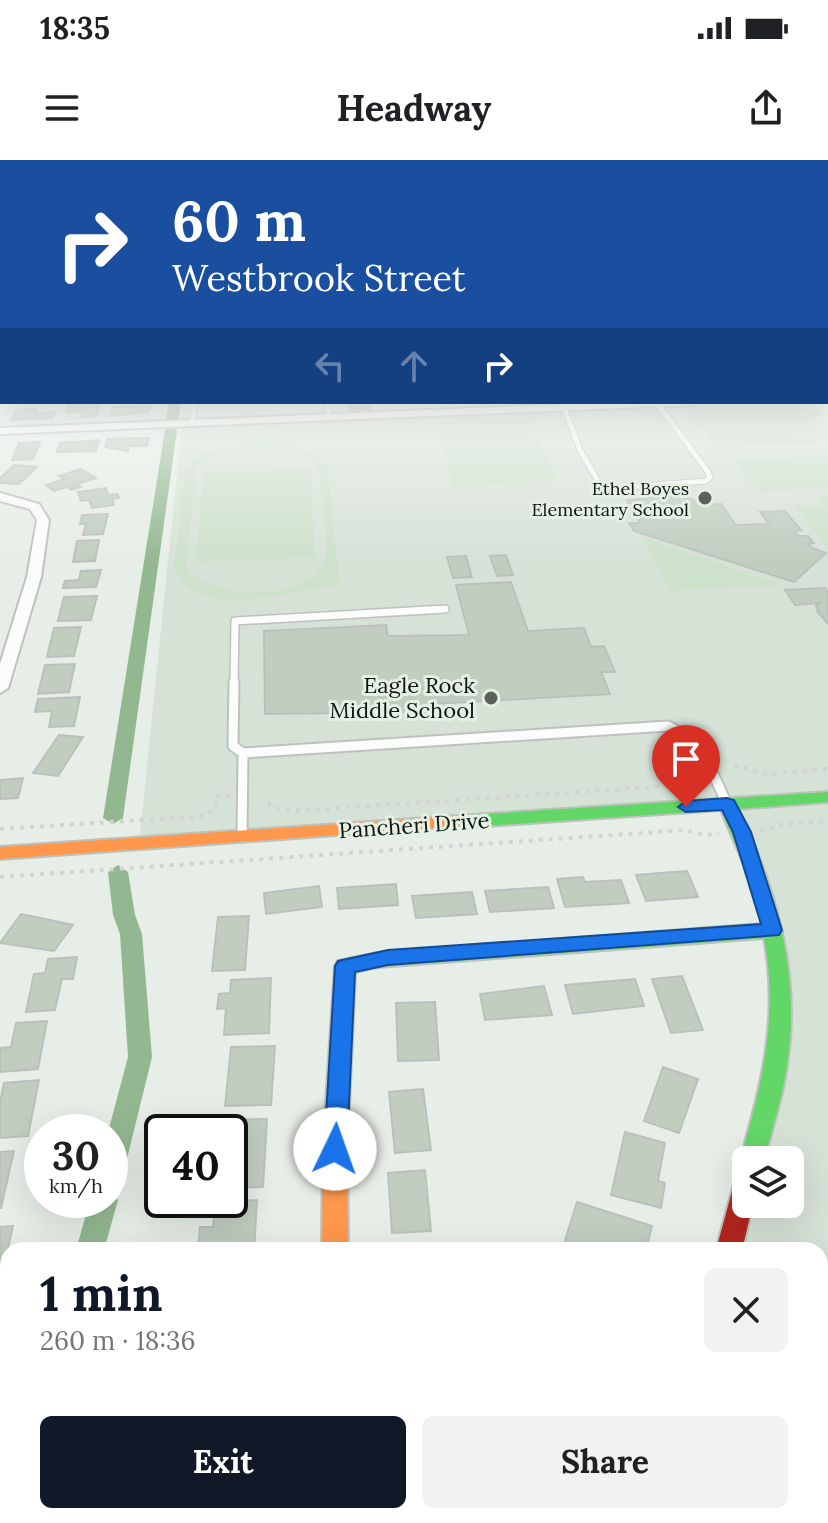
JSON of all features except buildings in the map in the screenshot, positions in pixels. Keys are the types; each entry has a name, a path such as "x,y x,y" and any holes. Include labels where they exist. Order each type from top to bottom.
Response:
{"street":[{"path":"0,497 35,507 43,520 34,577 0,688"},
{"name":"Pancheri Drive","path":"0,853 828,797"},
{"path":"727,804 742,832 772,930 779,977 781,1028 775,1071 756,1146"},
{"path":"335,1242 335,1149 345,966 388,958 772,930"},
{"path":"731,1242 737,1218"}],"lane":[{"path":"576,434 580,450 599,483 617,488 706,481 710,477 708,472 680,434"},
{"path":"445,609 235,621 233,746 243,753 668,726 684,732 695,741 727,804"},
{"path":"242,837 243,753"}],"path":[{"path":"268,803 274,808 291,811 667,786 684,779 687,774 684,760"},
{"path":"734,765 743,771 758,773 828,769"},
{"path":"0,829 206,816 216,808 216,797 243,794"},
{"path":"773,829 784,824 828,821"},
{"path":"0,877 685,830 704,835"}],"shaded area":[{"name":"Eagle Rock Middle School","path":"181,434 828,434 828,1242 733,1242 741,1218 804,1218 804,1146 756,1146 775,1071 772,930 727,804 139,844"}],"green space":[{"path":"438,434 535,434 558,481 454,486"},
{"path":"706,434 828,434 828,442 716,447"},
{"path":"253,442 274,442 303,448 320,458 327,466 340,586 228,600 207,596 188,586 174,569 185,470 203,453","holes":["251,447 298,451 317,464 327,550 318,572 303,583 282,590 259,592 214,586 197,577 186,565 199,464 228,451"]},
{"path":"828,456 828,488 757,492 734,460"},
{"path":"310,469 315,557 195,562 204,473"},
{"path":"828,493 828,549 793,506 825,505 820,498"},
{"path":"641,536 781,585 671,591"}],"waterway":[{"path":"113,818 170,434"},
{"path":"118,872 124,915 131,934 140,1057 126,1114"},
{"path":"92,1242 99,1218"}],"traffic: fast":[{"path":"471,821 828,797"},
{"path":"727,804 763,891 781,984 777,1061 756,1146"},
{"path":"378,960 772,930"}],"traffic: slow":[{"path":"0,853 471,821"},
{"path":"335,1242 335,1149 345,966 378,960"}],"traffic: jam":[{"path":"731,1242 737,1218"}],"place":[{"name":"Ethel Boyes Elementary School","path":"705,498"},
{"name":"Eagle Rock Middle School","path":"491,698"}],"route":[{"path":"335,1149 345,966 388,958 772,930 742,832 727,804 686,807"}]}
